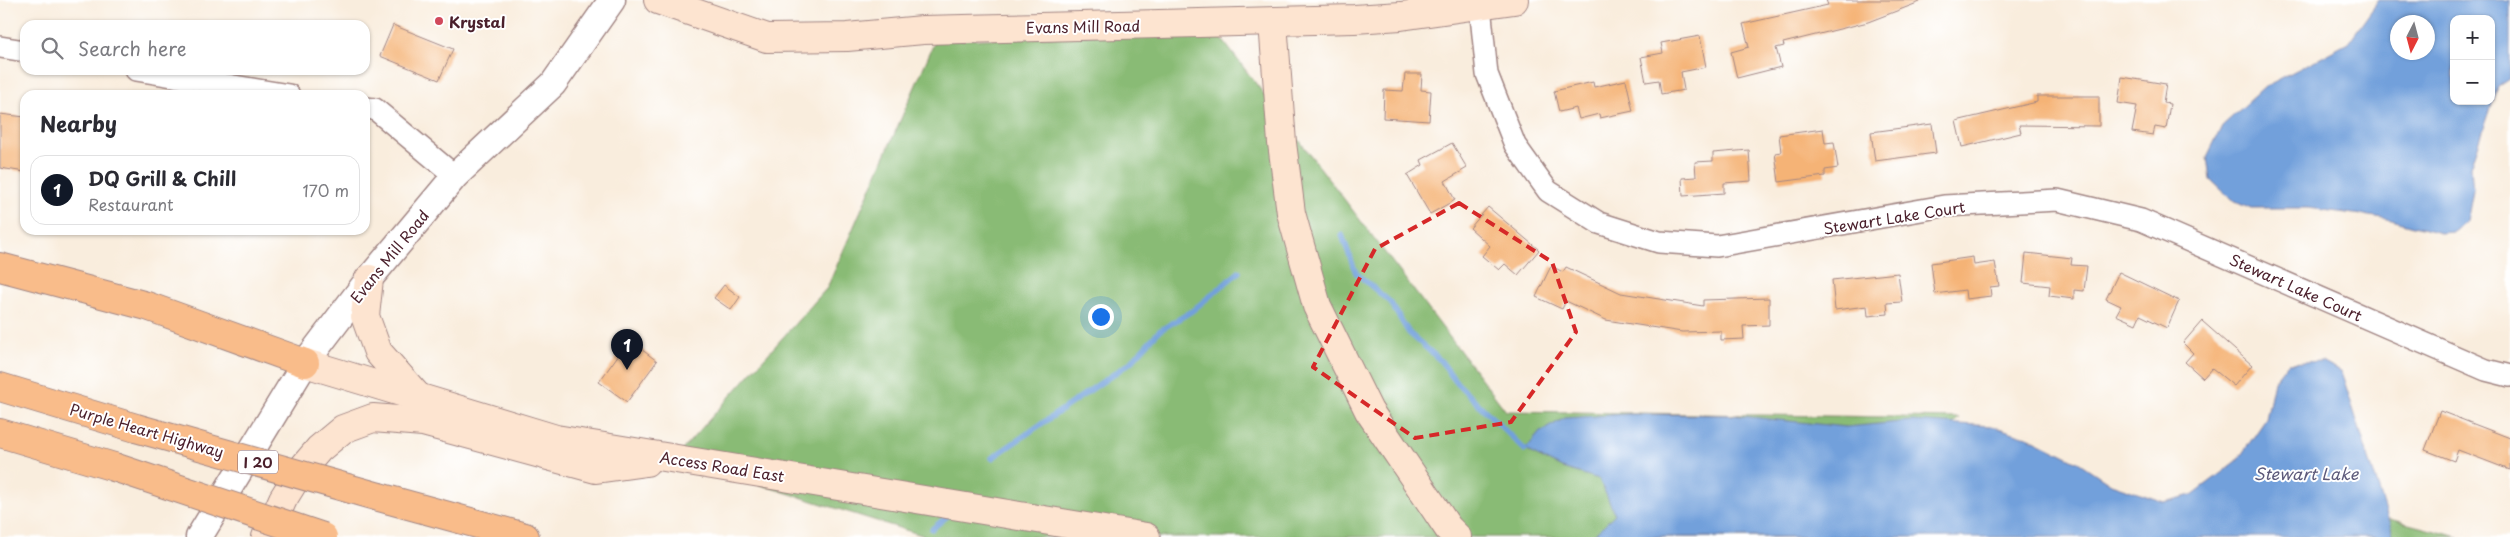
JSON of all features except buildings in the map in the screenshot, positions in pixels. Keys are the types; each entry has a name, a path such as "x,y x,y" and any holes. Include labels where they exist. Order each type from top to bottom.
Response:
{"highway":[{"path":"0,267 147,306 305,363"},
{"name":"Purple Heart Highway","path":"0,387 136,428 525,537"},
{"path":"0,432 114,467 323,537"}],"main road":[{"name":"Evans Mill Road","path":"658,0 767,38 847,37 932,30 1273,22 1401,16 1514,0"},
{"path":"1273,22 1282,143 1291,213 1317,306 1369,411 1448,528 1457,537"},
{"path":"369,279 365,316 378,352 419,398"},
{"name":"Access Road East","path":"305,363 556,439 1146,537"},
{"path":"266,537 296,477 319,449 343,429 374,418 423,422 596,469 672,458"}],"street":[{"name":"Evans Mill Road","path":"199,537 305,363 369,279 455,176 553,84 612,0"},
{"name":"Stewart Lake Court","path":"1480,6 1487,74 1515,145 1548,191 1599,224 1659,242 1718,246 1944,206 2057,200 2141,220 2486,370 2510,376"},
{"path":"0,47 20,51"},
{"path":"167,75 258,90"},
{"path":"370,108 375,109 455,176"}],"highlighted area":[{"path":"1459,203 1552,262 1576,332 1511,422 1415,438 1313,367 1375,249"}],"green space":[{"path":"1215,30 1506,411 1959,418 1857,520 1864,537 928,537 675,458 827,288 935,41"},
{"path":"2363,512 2458,537 2367,537"}],"water":[{"path":"2379,0 2510,0 2510,79 2498,87 2495,96 2495,15 2450,15 2450,105 2492,105 2471,167 2473,191 2467,222 2454,232 2440,233 2384,218 2308,208 2251,208 2231,199 2210,179 2207,157 2222,126 2266,86 2348,43"},
{"name":"Stewart Lake","path":"2322,361 2341,371 2394,537 1592,537 1615,514 1599,479 1562,468 1525,450 1540,432 1565,418 1627,414 1731,415 1846,427 1911,421 1992,426 2030,438 2078,462 2111,484 2164,502 2192,495 2237,461 2266,419 2274,381 2288,363"}],"waterway":[{"path":"1342,235 1356,273 1390,302 1409,333 1440,360 1457,383 1525,450"},
{"path":"992,458 1131,362 1159,331 1192,311 1239,272"},
{"path":"932,529 950,514"}],"place":[{"name":"Krystal","path":"439,21"},
{"name":"DQ Grill & Chill","path":"627,370"}]}
